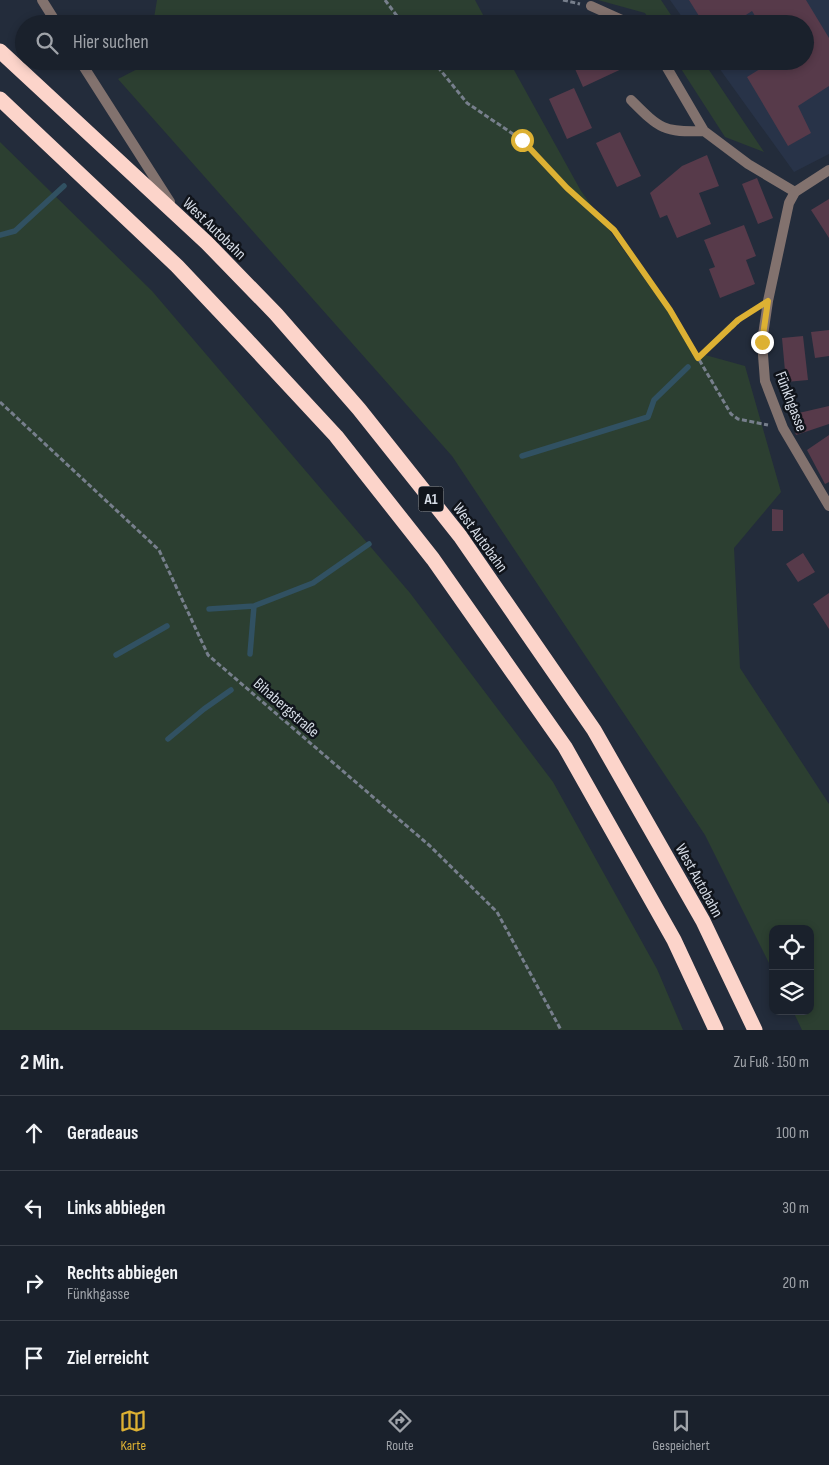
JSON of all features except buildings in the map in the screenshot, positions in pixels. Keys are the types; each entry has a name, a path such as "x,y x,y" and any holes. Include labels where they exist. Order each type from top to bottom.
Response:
{"highway":[{"name":"West Autobahn","path":"0,51 15,65"},
{"name":"West Autobahn","path":"20,70 180,218 276,314 359,409 460,536 594,730 703,921 756,1030"},
{"name":"A1","path":"0,98 178,266 336,436 433,559 564,747 674,940 716,1030"}],"street":[{"path":"42,0 51,15"},
{"path":"591,6 612,15"},
{"path":"86,70 180,218"},
{"path":"668,70 704,131 748,164 795,192 829,170"},
{"path":"631,100 656,125 674,130 704,131"},
{"name":"Fünkhgasse","path":"795,192 786,215 768,301 762,342 765,381 783,428 829,506"}],"path":[{"path":"385,0 397,15"},
{"path":"440,70 467,103 522,140 567,188 614,230 670,310 731,414 738,419 783,428"},
{"path":"698,358 738,320 768,301"},
{"name":"Bihabergstraße","path":"0,402 158,550 208,655 430,846 497,912 561,1030"}],"shaded area":[{"path":"670,0 829,0 829,154 794,172 720,70 814,70 814,15 681,15"}],"green space":[{"path":"157,0 475,0 483,15 154,15"},
{"path":"598,0 661,0 671,15 646,15 645,13"},
{"path":"135,70 514,70 581,191 698,353 745,366 781,492 734,548 740,668 829,804 829,1030 802,1030 795,1015 814,1015 814,925 769,925 769,963 705,835 452,456 118,79"},
{"path":"682,70 709,70 764,152 725,137"},
{"path":"0,142 152,291 410,593 553,782 657,969 683,1030 0,1030"}],"waterway":[{"path":"0,235 15,231 64,186"},
{"path":"522,456 648,417 654,400 688,367"},
{"path":"209,609 254,606 313,583 369,544"},
{"path":"250,654 254,606"},
{"path":"116,655 167,626"},
{"path":"168,739 204,709 231,690"}],"route":[{"path":"522,140 567,188 614,230 670,310 698,358 738,320 753,308 768,301 762,342"}]}
